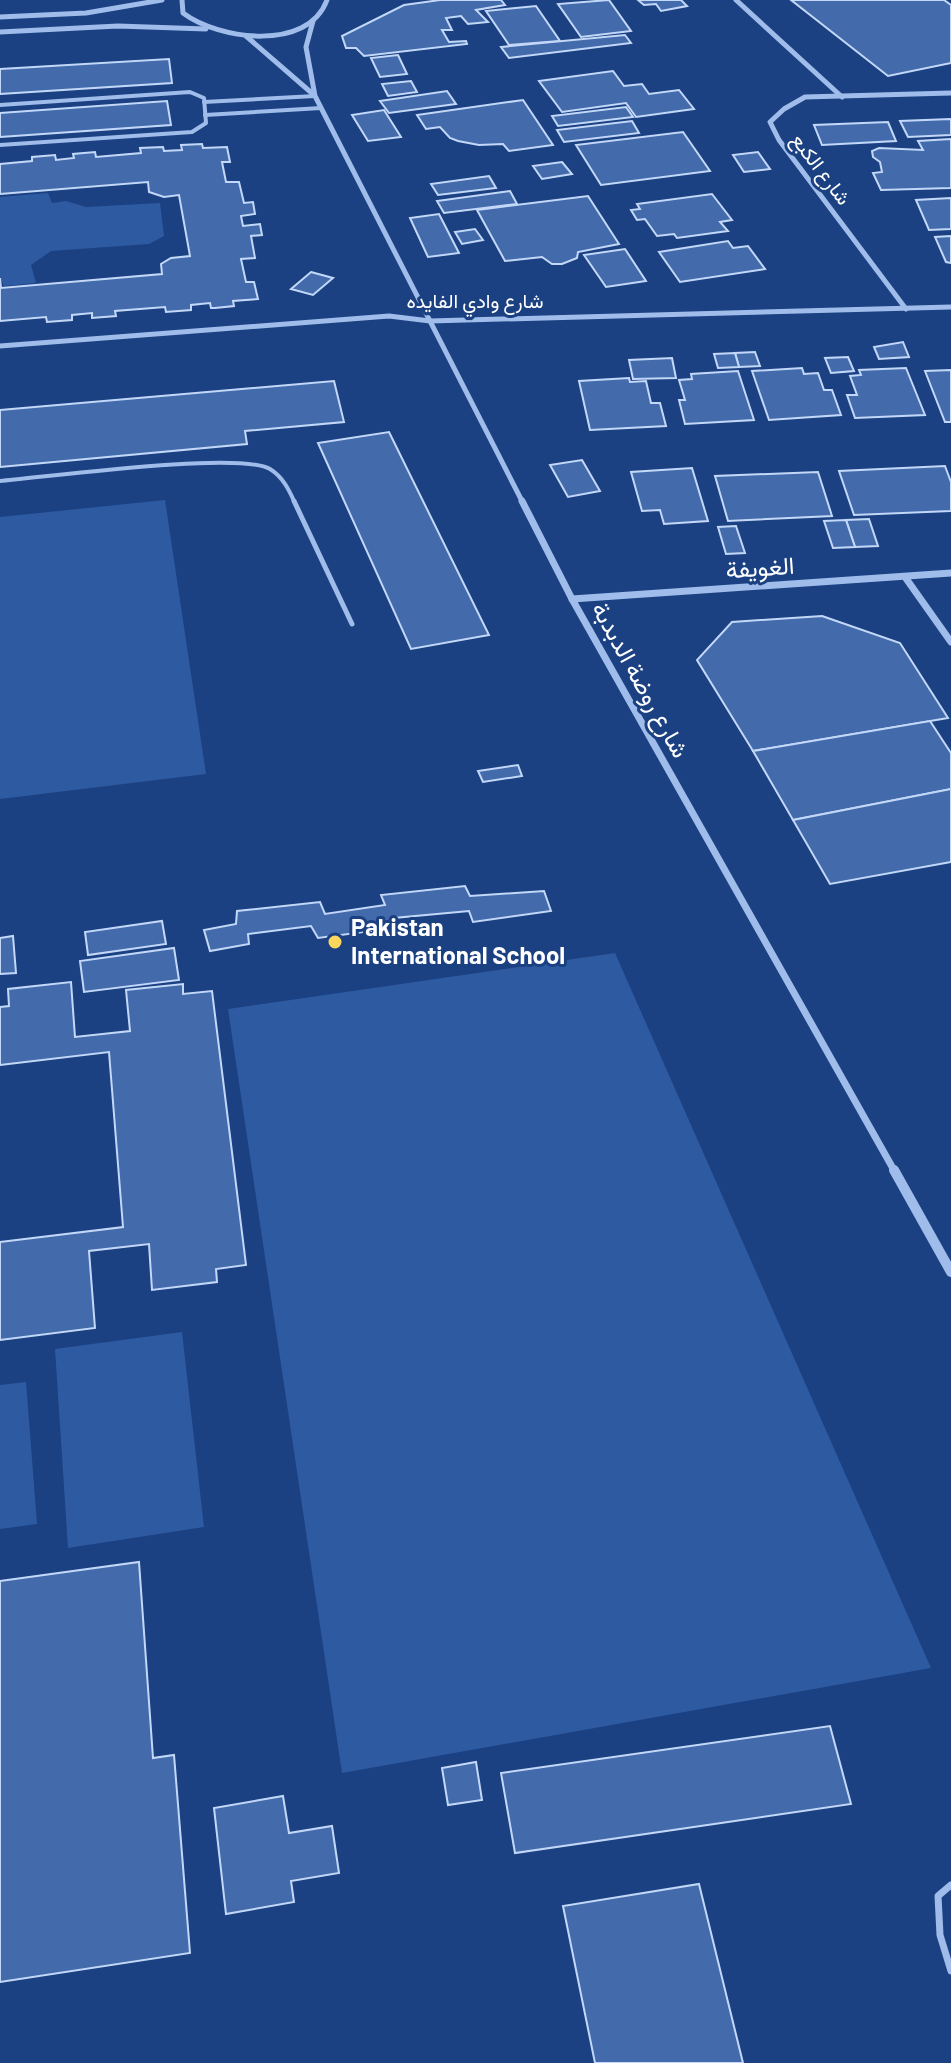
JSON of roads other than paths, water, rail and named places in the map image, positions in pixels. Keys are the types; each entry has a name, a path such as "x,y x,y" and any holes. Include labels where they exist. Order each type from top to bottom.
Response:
{"street":[{"path":"0,17 86,13 162,0"},
{"path":"182,0 183,13 206,29"},
{"path":"0,32 118,26 206,29 246,35 276,33 313,21 327,2 335,0"},
{"path":"736,0 842,98"},
{"name":"شارع روضة الدبدبة","path":"313,21 306,47 315,96 321,108 572,599 948,1261 951,1272"},
{"name":"شارع روضة الدبدبة","path":"246,35 315,96"},
{"name":"شارع الكبع","path":"906,309 779,140 770,122 784,109 805,97 951,93"},
{"name":"شارع وادي الفايده","path":"0,346 389,316 430,321 951,307"},
{"name":"الغويفة","path":"572,599 951,573"},
{"path":"905,577 951,642"}],"lane":[{"path":"0,105 183,91 201,95 206,123 192,132 0,145"},
{"path":"204,102 315,96"},
{"path":"205,115 321,108"},
{"path":"0,481 223,461 268,468 287,485 352,624"},
{"path":"951,1885 938,1896 940,1935 951,1971"}],"place":[{"name":"Pakistan International School","path":"335,942"}]}
